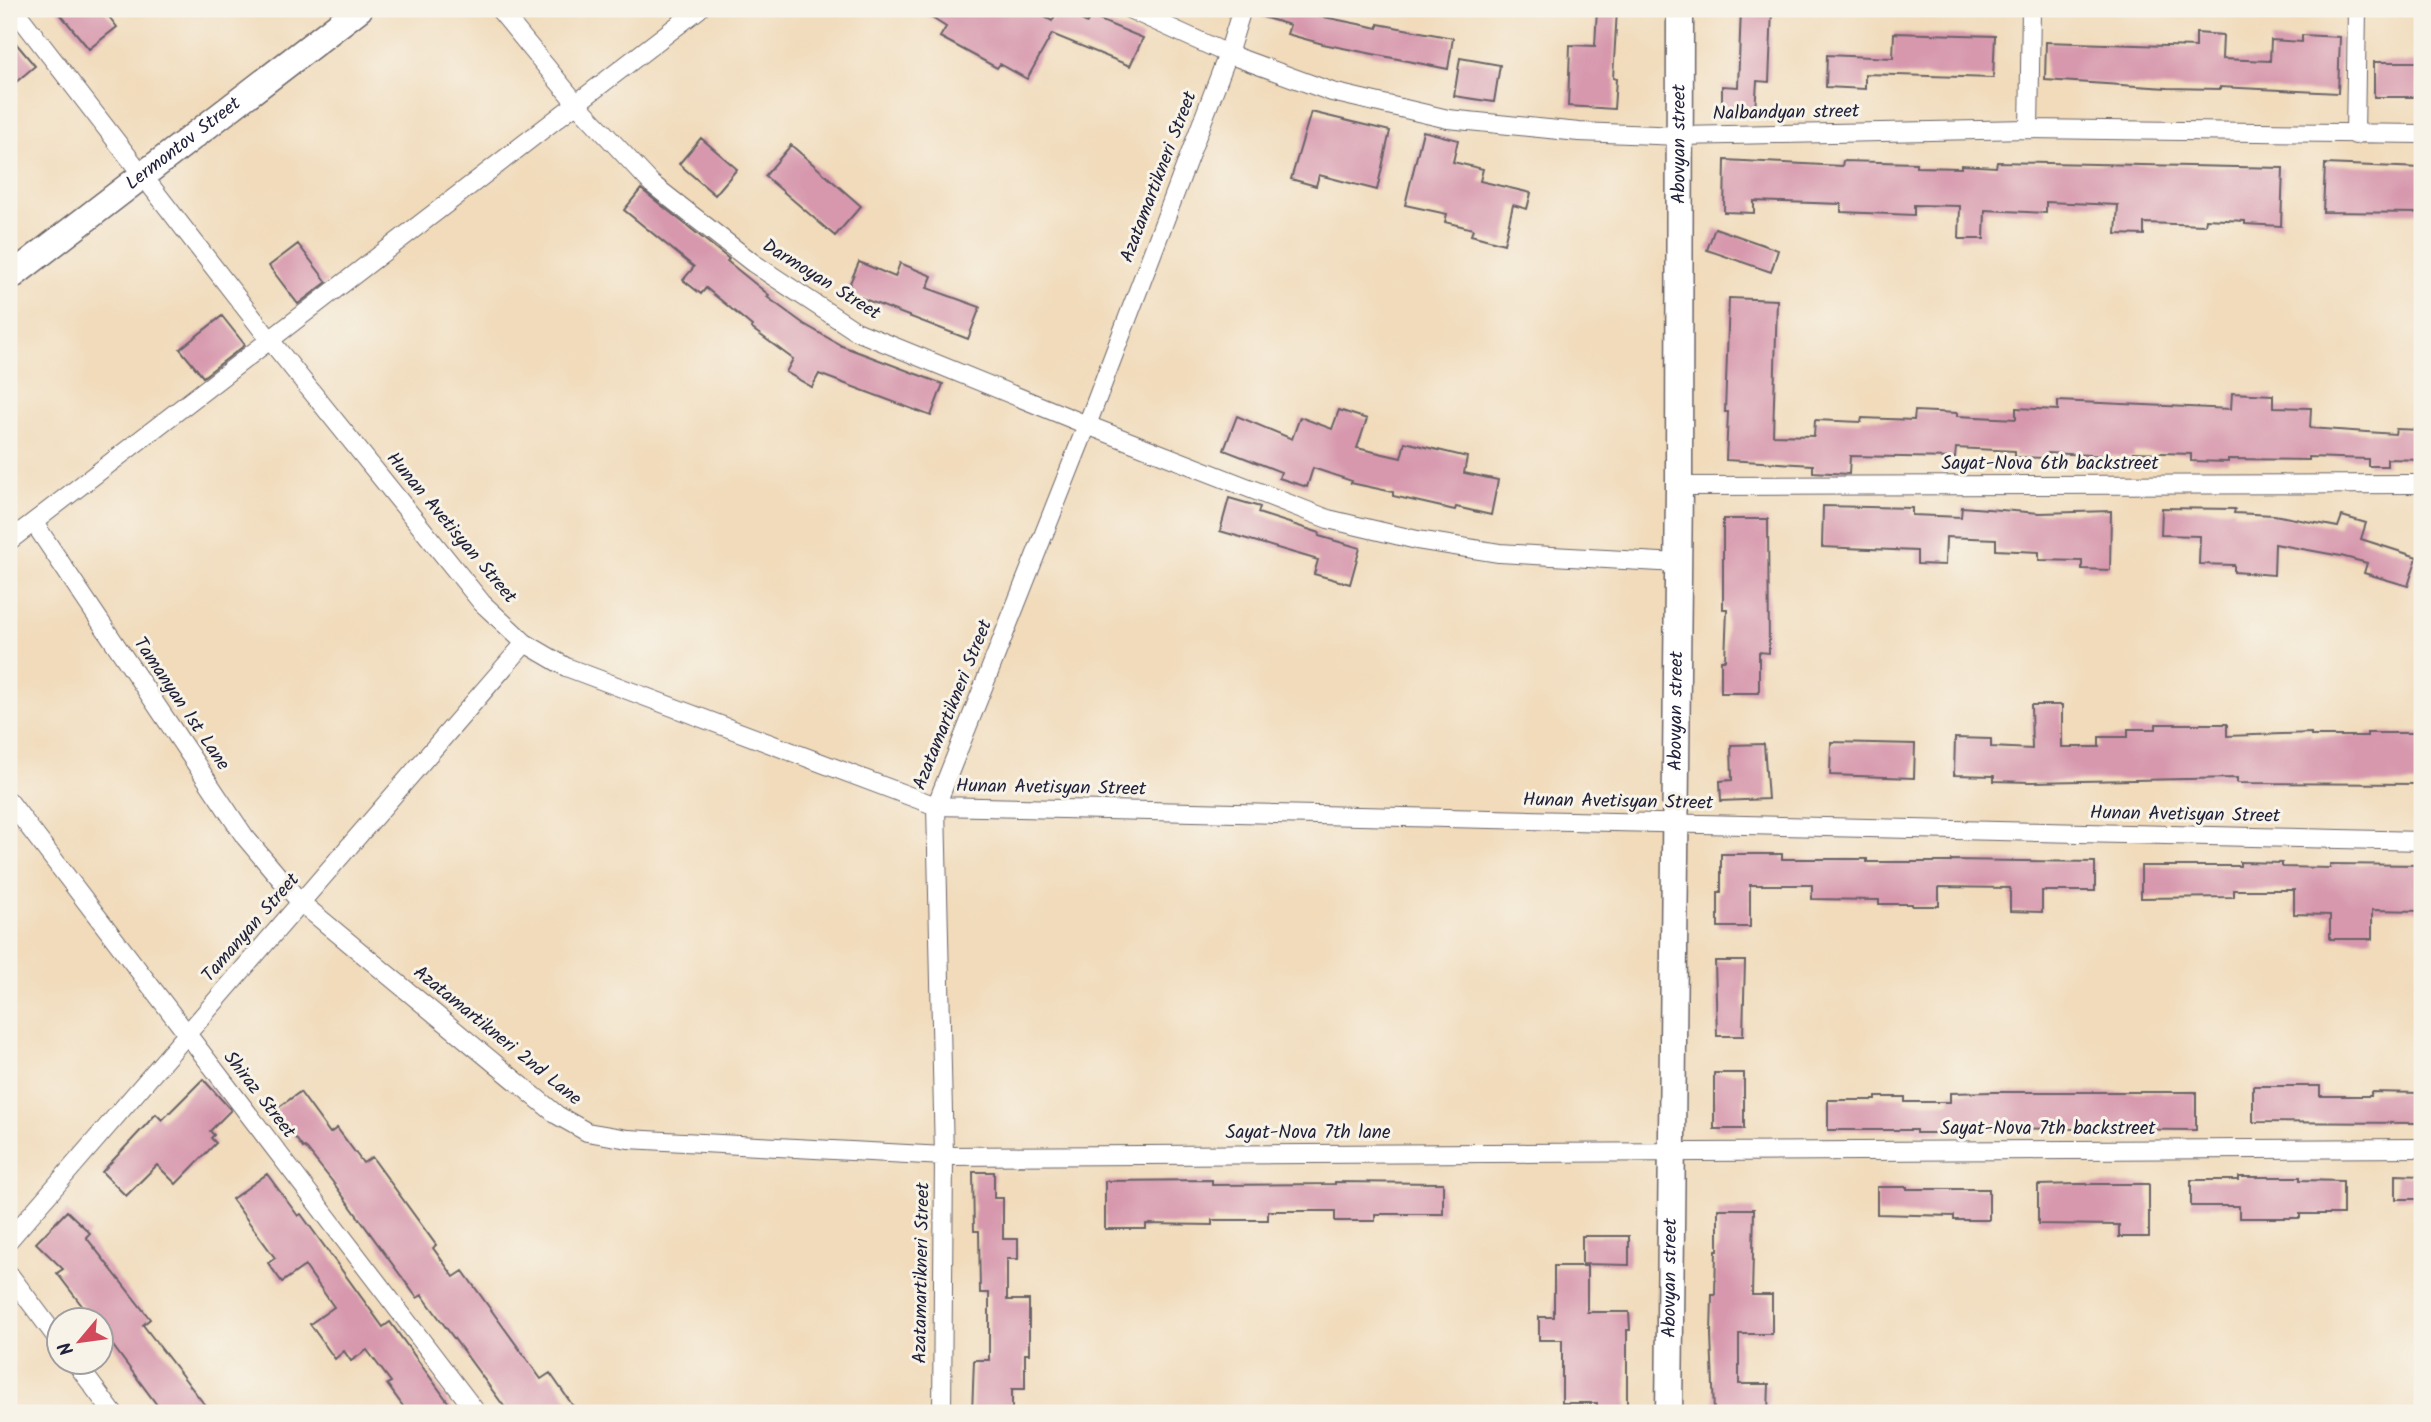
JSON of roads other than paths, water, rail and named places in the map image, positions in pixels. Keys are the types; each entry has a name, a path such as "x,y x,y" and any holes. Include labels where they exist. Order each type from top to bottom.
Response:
{"main road":[{"name":"Lermontov Street","path":"9,278 359,9"},
{"name":"Abovyan street","path":"1669,1413 1679,486 1680,9"}],"street":[{"name":"Hunan Avetisyan Street","path":"15,9 270,340 482,603 525,643 566,667 936,806 2422,841"},
{"path":"9,14 15,9"},
{"name":"Darmoyan Street","path":"499,9 576,103 652,184 753,263 856,331 1328,519 1417,540 1499,553 1678,564"},
{"path":"9,541 699,9"},
{"name":"Nalbandyan street","path":"1129,9 1228,54 1332,92 1448,118 1579,132 1680,136 2029,129 2422,134"},
{"name":"Azatamartikneri Street","path":"942,1413 944,1156 936,806 1087,425 1228,54 1242,9"},
{"path":"2029,129 2031,9"},
{"path":"2355,135 2357,9"},
{"name":"Sayat-Nova 6th backstreet","path":"1679,486 2422,484"},
{"name":"Tamanyan 1st Lane","path":"34,523 245,837 300,902"},
{"name":"Tamanyan Street","path":"9,1240 525,643"},
{"name":"Shiraz Street","path":"9,801 477,1413"},
{"name":"Azatamartikneri 2nd Lane","path":"300,902 557,1115 587,1132 628,1139 944,1156"},
{"name":"Sayat-Nova 7th backstreet","path":"1673,1152 2422,1148"},
{"name":"Sayat-Nova 7th lane","path":"944,1156 1673,1152"},
{"path":"9,1274 46,1323"},
{"path":"85,1376 113,1413"}]}
